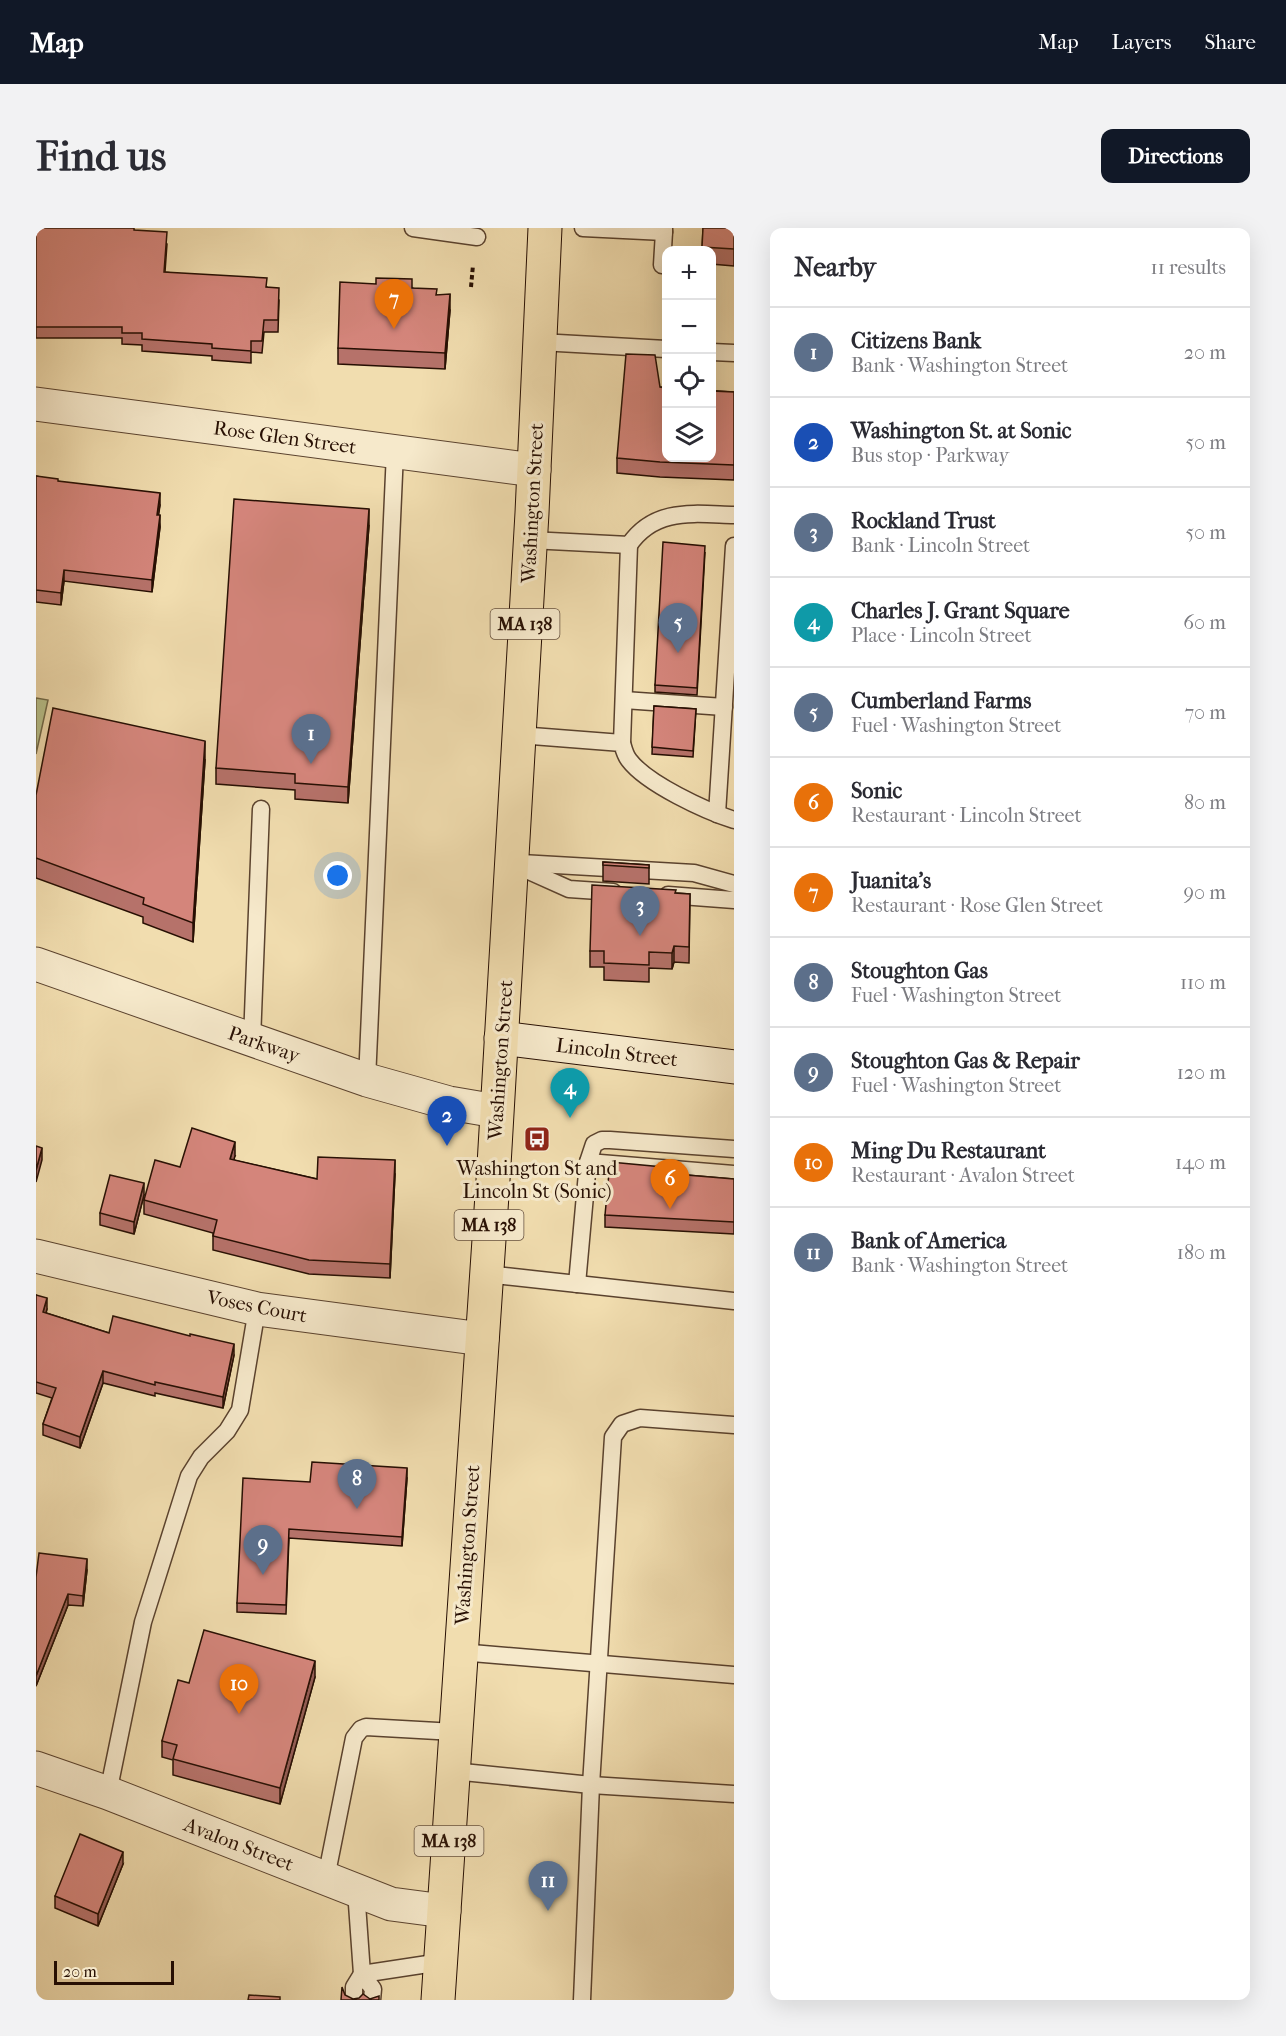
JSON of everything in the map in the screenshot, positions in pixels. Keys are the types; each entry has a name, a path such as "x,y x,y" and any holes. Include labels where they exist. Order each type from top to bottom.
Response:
{"main road":[{"name":"Washington Street","path":"438,2000 512,863 545,228"}],"street":[{"name":"Rose Glen Street","path":"36,404 534,470"},
{"name":"Parkway","path":"36,964 367,1080 449,1103 496,1111"},
{"name":"Lincoln Street","path":"501,1038 734,1067"},
{"name":"Voses Court","path":"36,1256 257,1309 482,1339"},
{"name":"Avalon Street","path":"36,1768 108,1793 391,1904 444,1911"}],"lane":[{"path":"413,228 477,237"},
{"path":"583,228 664,230 663,246"},
{"path":"540,342 662,349"},
{"path":"716,352 734,353"},
{"path":"367,1080 395,452"},
{"path":"734,515 675,514 637,533 629,545 622,743 624,753 630,761 650,779 717,814 734,820"},
{"path":"530,540 629,545"},
{"path":"717,814 734,546"},
{"path":"624,700 724,707"},
{"path":"519,735 622,743"},
{"path":"252,1040 261,809"},
{"path":"512,863 694,873 734,884"},
{"path":"512,863 569,889 628,892"},
{"path":"651,894 734,900"},
{"path":"577,1284 588,1162 594,1144 602,1140 734,1149"},
{"path":"588,1162 734,1174"},
{"path":"486,1274 734,1301"},
{"path":"108,1793 143,1622 189,1476 201,1457 227,1431 240,1410 257,1309"},
{"path":"582,2000 588,1904 591,1785 613,1437 622,1424 640,1418 734,1425"},
{"path":"460,1652 734,1675"},
{"path":"326,1878 354,1738 357,1733 366,1727 455,1732"},
{"path":"453,1772 591,1785 734,1794"},
{"path":"356,1890 362,1974 373,1989 372,2000"},
{"path":"354,2000 354,1987 362,1974 441,1962"}],"path":[{"path":"471,287 474,255"}],"green space":[{"path":"36,698 48,700 36,754"}],"building":[{"path":"36,228 134,228 134,230 167,232 164,272 267,278 266,287 279,288 278,320 264,320 262,341 251,341 251,351 212,348 212,344 142,339 142,333 122,333 122,327 36,327"},
{"path":"703,228 734,228 734,249 702,246"},
{"path":"376,278 412,279 412,288 437,289 436,295 450,294 445,353 338,348 340,282 376,284"},
{"path":"626,354 655,355 660,387 662,387 662,462 716,462 716,391 734,392 734,465 660,462 617,458"},
{"path":"36,476 58,479 58,481 160,493 157,515 160,515 152,580 64,570 61,593 36,590"},
{"path":"234,499 369,509 348,787 295,783 295,774 216,768"},
{"path":"663,542 705,546 697,688 655,685"},
{"path":"654,706 696,709 693,751 652,747"},
{"path":"53,708 205,741 193,923 143,904 144,898 36,858 36,795"},
{"path":"603,862 649,865 649,868 603,865"},
{"path":"592,885 676,890 675,893 690,894 689,947 674,946 672,953 649,952 649,965 604,963 604,951 590,951"},
{"path":"192,1128 235,1142 230,1159 317,1179 318,1157 395,1160 390,1264 309,1260 213,1236 217,1220 144,1200 155,1160 180,1167"},
{"path":"36,1146 42,1148 36,1170"},
{"path":"610,1162 663,1167 663,1173 734,1179 734,1222 605,1215"},
{"path":"110,1175 144,1183 134,1222 100,1213"},
{"path":"36,1295 47,1298 43,1312 109,1333 113,1316 190,1336 190,1334 234,1344 223,1397 155,1382 155,1385 103,1371 80,1437 43,1424 56,1388 36,1382"},
{"path":"312,1462 407,1468 402,1537 289,1529 286,1605 237,1603 243,1478 310,1482"},
{"path":"39,1553 87,1559 83,1596 68,1594 36,1676 36,1577"},
{"path":"204,1630 315,1661 280,1788 173,1759 177,1745 162,1741 178,1680 189,1683"},
{"path":"80,1834 123,1852 98,1914 55,1896"},
{"path":"342,1987 345,1995 353,1999 363,1994 370,1999 379,1996 379,2000 341,2000"},
{"path":"249,1995 280,1997 280,2000 248,2000"}],"place":[{"name":"Juanita's","path":"394,329"},
{"name":"Cumberland Farms","path":"678,653"},
{"name":"Citizens Bank","path":"311,764"},
{"name":"Rockland Trust","path":"640,936"},
{"name":"Charles J. Grant Square","path":"570,1118"},
{"name":"Washington St and Lincoln St (Sonic)","path":"537,1139"},
{"name":"Washington St. at Sonic","path":"447,1146"},
{"name":"Sonic","path":"670,1209"},
{"name":"Stoughton Gas","path":"357,1509"},
{"name":"Stoughton Gas & Repair","path":"263,1575"},
{"name":"Ming Du Restaurant","path":"239,1714"},
{"name":"Bank of America","path":"548,1911"}]}
